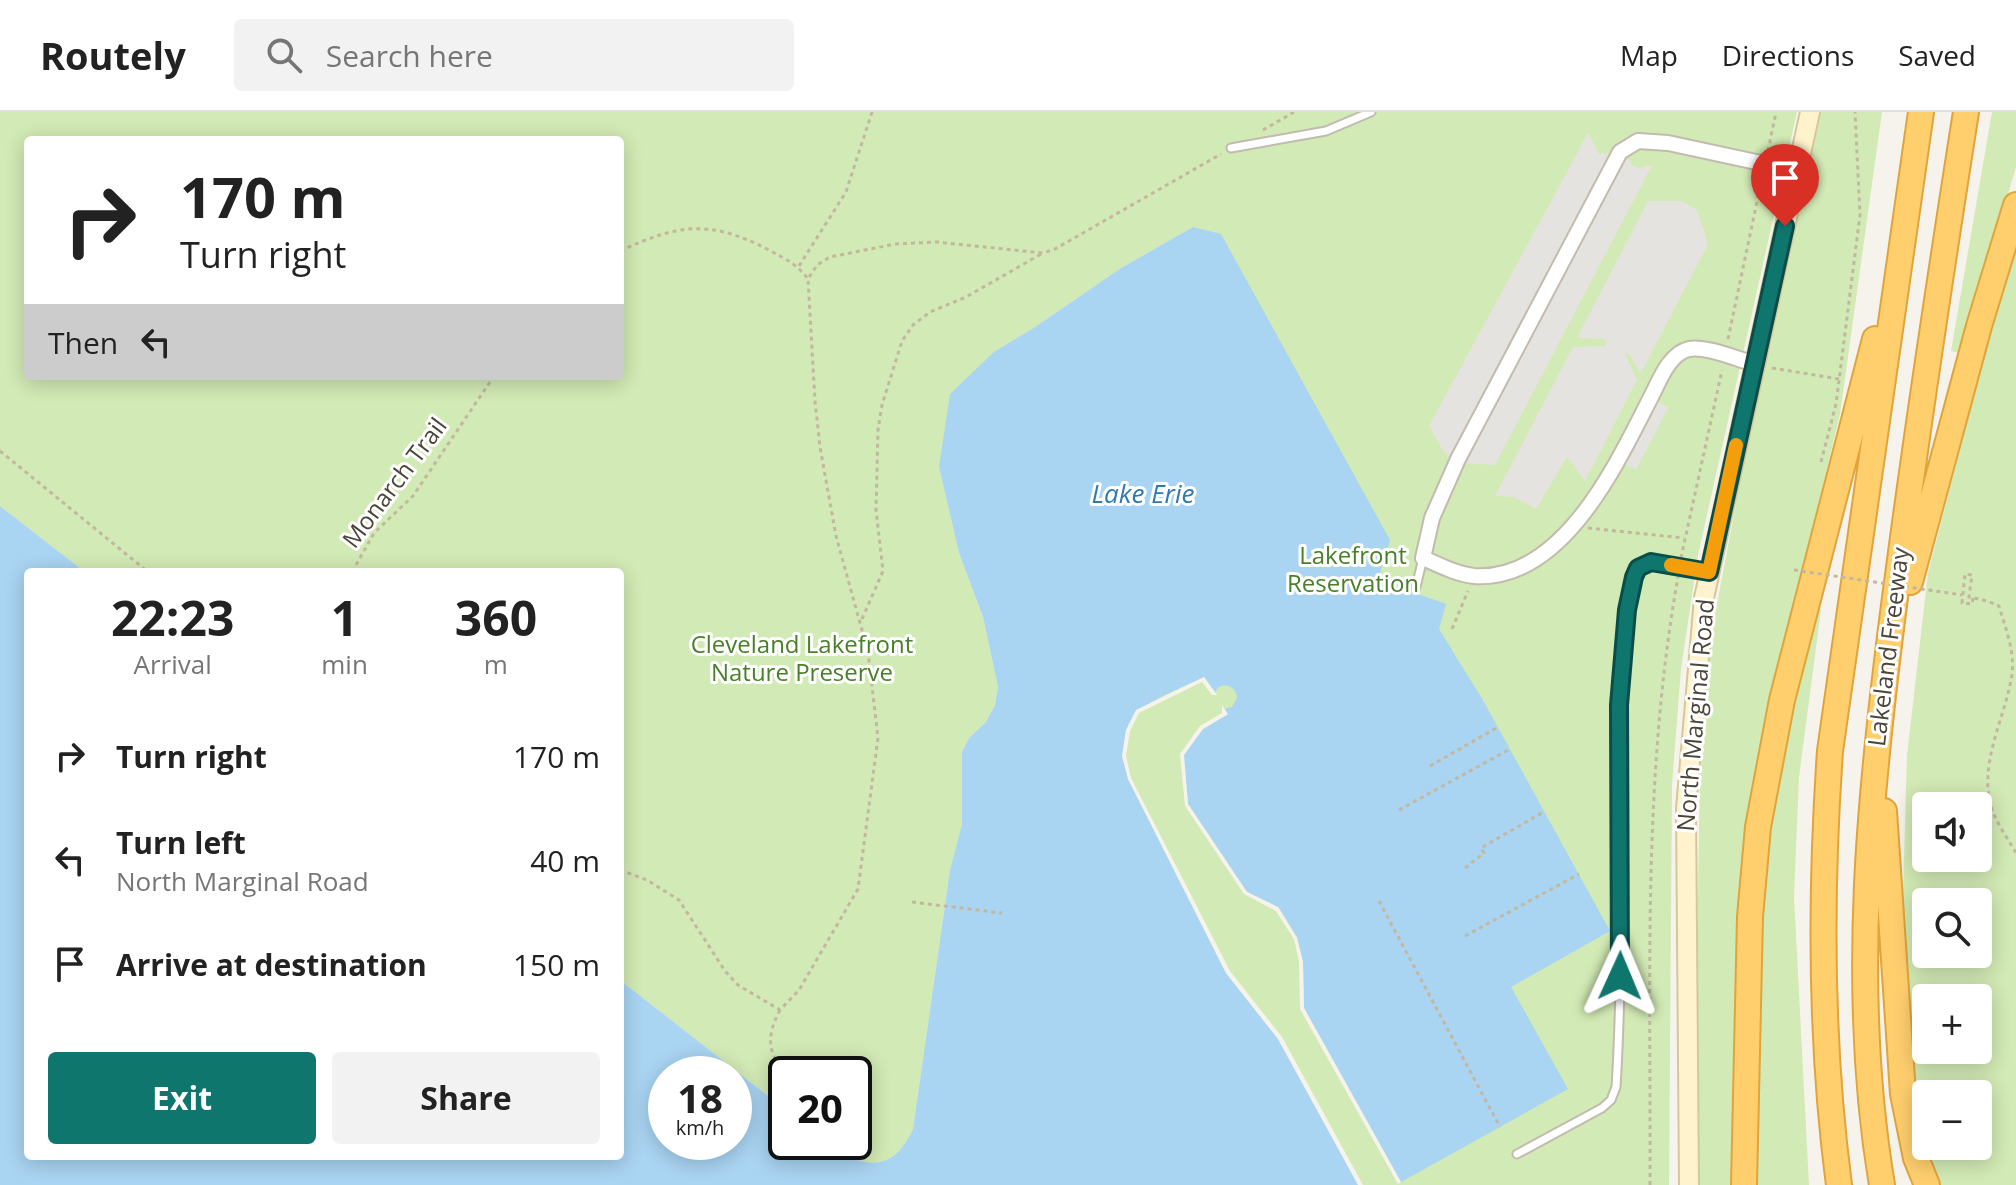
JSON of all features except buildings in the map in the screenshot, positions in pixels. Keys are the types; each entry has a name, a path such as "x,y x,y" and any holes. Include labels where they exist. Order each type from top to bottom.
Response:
{"highway":[{"path":"1907,201 1909,112"},
{"name":"Lakeland Freeway","path":"1839,1185 1824,1022 1824,839 1830,751 1921,112"},
{"name":"Lakeland Freeway","path":"1882,1185 1869,1070 1865,984 1865,910 1878,725 1919,416 1966,112"},
{"path":"1884,681 1971,355 2016,205"},
{"path":"1744,1185 1750,917 1767,769 1902,232"},
{"path":"1878,725 1903,1094 1916,1158 1927,1185"}],"main road":[{"name":"North Marginal Road","path":"1689,1185 1686,809 1709,572 1810,112"}],"street":[{"path":"1755,364 1695,349 1677,355 1660,378 1617,462 1573,526 1532,562 1494,574 1471,575 1423,558 1432,518 1458,459 1620,152 1638,141 1668,143 1798,171"}],"lane":[{"path":"1231,148 1326,131 1371,112"},
{"path":"1416,587 1423,558"},
{"path":"1517,1154 1602,1108 1611,1100 1616,1087 1621,945 1617,815 1619,705 1627,610 1634,577 1646,563 1709,572"}],"path":[{"path":"799,266 846,192 872,112"},
{"path":"861,623 883,571 876,510 878,430 882,405 902,341 913,325 930,312 966,297 1055,249 1294,112"},
{"path":"1821,464 1839,379 1860,215 1855,112"},
{"path":"624,249 662,231 702,227 746,238 799,266 808,279 813,385 820,447 836,536 861,623 875,698 878,738 858,889 799,990 780,1010 772,1027 772,1056"},
{"path":"808,279 817,265 830,257 895,244 936,242 1043,253"},
{"path":"1755,364 1839,379"},
{"name":"Monarch Trail","path":"354,568 374,533 413,496 491,380"},
{"path":"0,451 143,568"},
{"path":"1573,526 1684,538"},
{"path":"1794,570 1962,595"},
{"path":"1973,598 1972,604 1962,603 1965,574 1972,575 1969,597 1973,598 1999,606 2011,649 2012,672 1993,746 1988,784 1992,809 2016,853"},
{"path":"1452,629 1467,594 1471,575"},
{"path":"1430,766 1498,727"},
{"path":"1399,810 1510,749"},
{"path":"1465,868 1484,853 1481,848 1545,811"},
{"path":"624,871 647,880 679,900 725,971 738,985 780,1010"},
{"path":"1465,936 1579,874"},
{"path":"1379,901 1500,1127"},
{"path":"912,902 1002,913"}],"green space":[{"path":"0,112 1797,112 1698,555 1681,669 1672,785 1669,1185 1247,1185 1035,792 1193,227 1121,268 994,352 939,467 959,553 983,617 998,687 995,705 986,722 969,738 962,752 962,824 950,870 913,1129 905,1144 886,1160 876,1163 859,1160 872,1160 872,1056 768,1056 768,1096 752,1083 752,1056 717,1056 624,983 624,568 80,568 0,506"},
{"path":"1821,112 1882,112 1840,414 1814,523 1810,555 1781,660 1734,1185 1699,1185 1695,1056 1701,718 1712,631 1749,435"},
{"path":"1992,112 2016,112 2016,167 1961,353 1951,351"},
{"path":"2016,234 2016,1185 1939,1185 1928,1160 1992,1160 1992,1080 1912,1080 1912,1084 1902,927 1907,755 1928,573"},
{"path":"1816,604 1821,610 1799,777 1794,897 1809,1185 1748,1185 1754,940 1772,788"}],"shaded area":[{"path":"1588,133 1599,154 1611,153 1629,159 1632,165 1639,168 1652,165 1495,465 1465,463 1445,454 1429,426"},
{"path":"1648,201 1681,201 1697,210 1708,244 1641,373 1628,353 1625,354 1637,380 1585,481 1567,457 1536,509 1514,497 1495,496 1573,347 1606,346 1605,339 1577,338"},
{"path":"1643,393 1668,408 1636,470 1611,457"}],"water":[{"name":"Lake Erie","path":"1193,227 1221,234 1390,540 1378,580 1446,604 1439,629 1484,702 1610,931 1511,987 1568,1089 1401,1182 1304,1008 1303,962 1297,937 1279,908 1247,892 1188,804 1183,755 1203,729 1227,715 1224,709 1232,707 1237,698 1228,686 1219,687 1215,692 1204,677 1152,702 1130,722 1124,755 1128,779 1226,973 1278,1039 1359,1185 0,1185 0,506 80,568 24,568 24,1160 624,1160 624,983 717,1056 648,1056 648,1160 752,1160 752,1083 768,1096 768,1160 879,1162 894,1155 913,1129 950,870 962,824 962,752 969,738 986,722 995,705 998,687 983,617 959,553 939,467 950,394 994,352 1121,268"}],"pier":[{"path":"1204,677 1217,695 1212,695 1202,682 1139,713 1130,731 1126,756 1131,778 1230,971 1282,1037 1363,1185 1358,1185 1278,1039 1226,973 1128,779 1122,756 1126,730 1136,710"},
{"path":"1222,705 1228,714 1203,729 1184,755 1188,804 1247,892 1278,907 1297,938 1303,962 1304,1008 1401,1182 1398,1184 1300,1009 1299,962 1294,939 1276,911 1244,894 1185,806 1180,754 1200,726 1222,713"}],"slow traffic":[{"path":"1671,565 1709,572 1736,445"}],"route":[{"path":"1620,976 1617,815 1619,705 1627,610 1634,577 1638,568 1651,562 1709,572 1785,226"}],"park label":[{"name":"Lakefront Reservation","path":"1353,570"},
{"name":"Cleveland Lakefront Nature Preserve","path":"802,659"}]}
